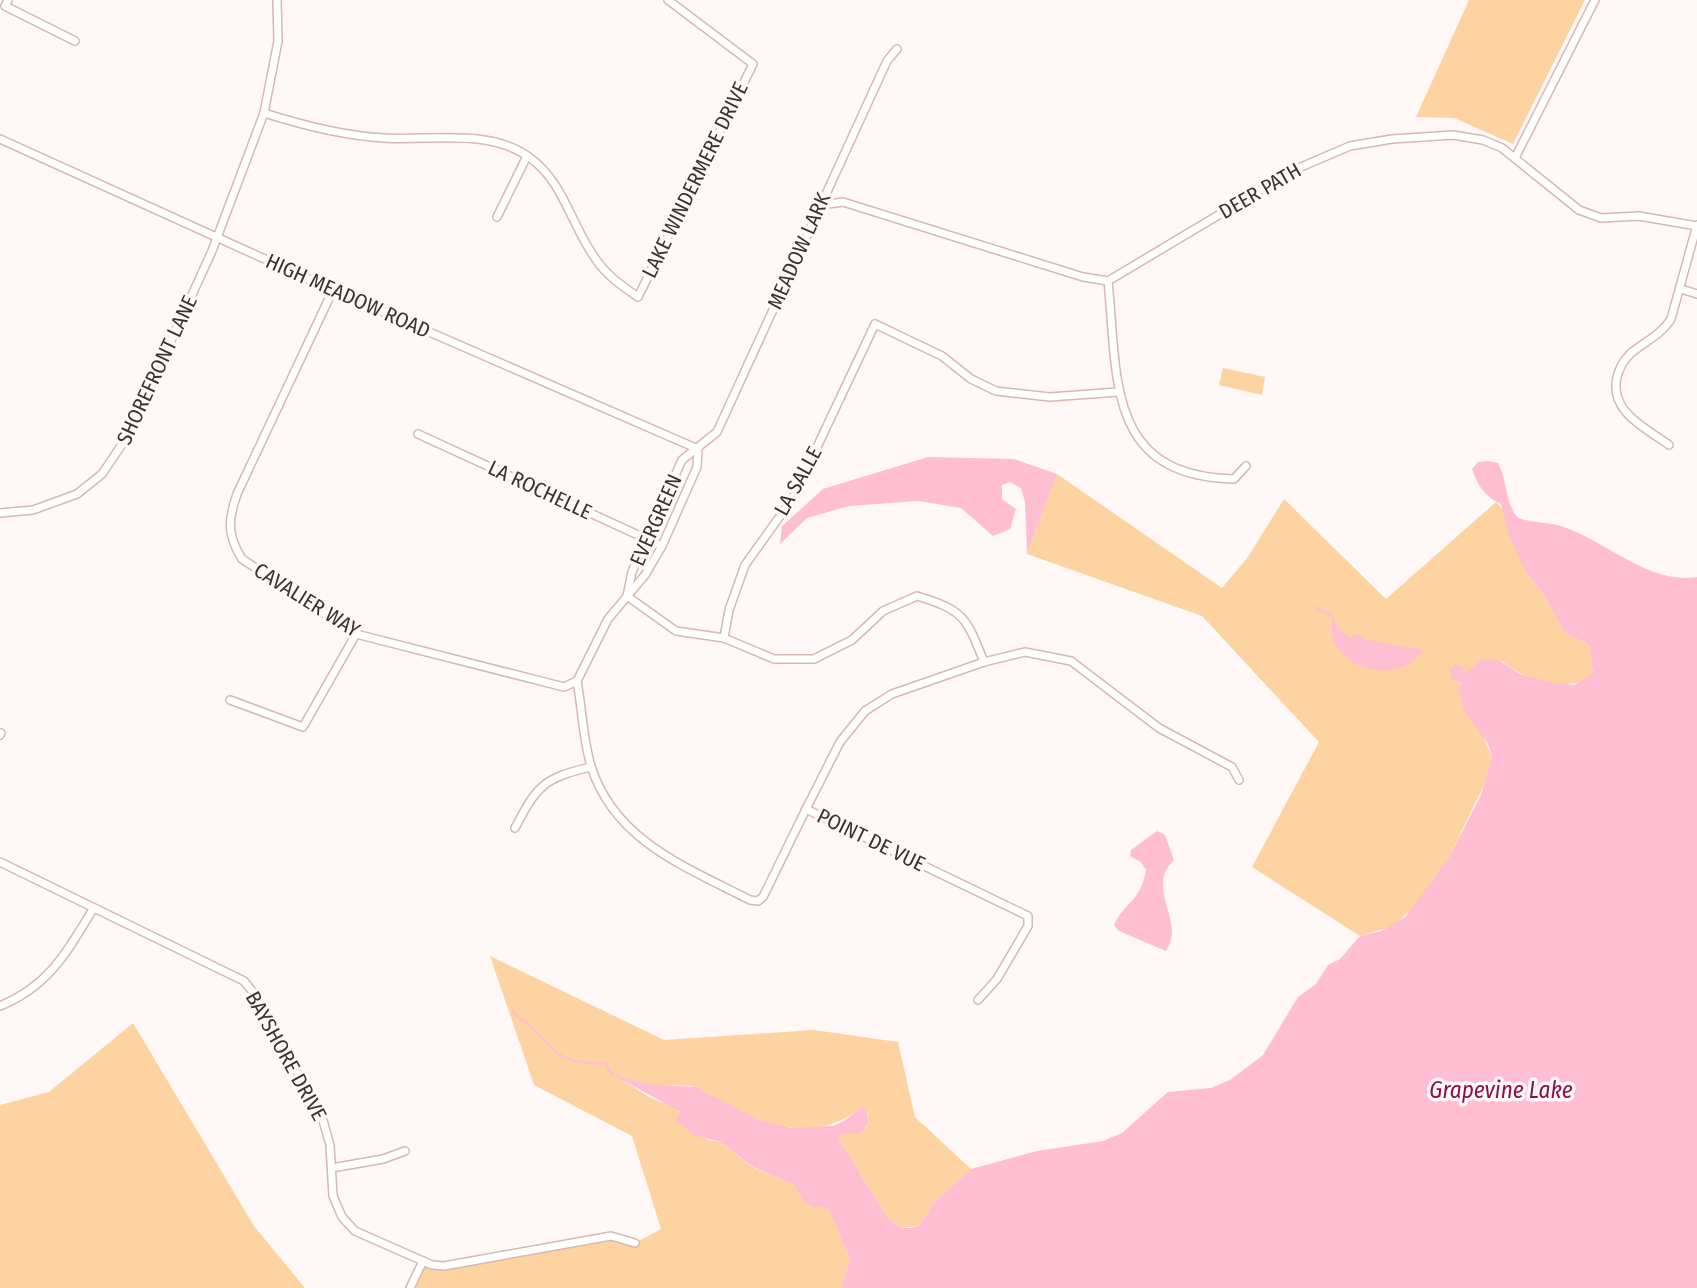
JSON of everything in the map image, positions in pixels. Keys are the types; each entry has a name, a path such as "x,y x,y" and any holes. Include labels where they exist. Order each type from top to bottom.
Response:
{"street":[{"path":"8,0 5,6 75,41"},
{"name":"SHOREFRONT LANE","path":"0,513 33,510 76,494 102,474 127,437 151,390 264,113 278,41 277,0"},
{"name":"LAKE WINDERMERE DRIVE","path":"527,156 552,177 595,258 618,284 638,297 752,64 668,0"},
{"path":"1515,158 1595,0"},
{"name":"MEADOW LARK","path":"698,449 717,432 887,61 897,49"},
{"path":"264,113 294,123 382,138 482,138 527,156 497,217"},
{"name":"DEER PATH","path":"1108,281 1294,170 1350,146 1392,139 1464,135 1502,148 1579,210 1601,218 1639,216 1697,226"},
{"name":"HIGH MEADOW ROAD","path":"0,139 333,290 698,449"},
{"path":"821,205 843,202 1083,277 1108,281 1118,392 1135,436 1171,469 1203,479 1234,480 1246,466"},
{"path":"1669,446 1629,417 1621,406 1616,386 1619,370 1627,357 1667,327 1681,289 1697,226"},
{"path":"1681,289 1697,294"},
{"name":"CAVALIER WAY","path":"333,290 237,494 228,520 231,542 242,559 356,634 564,687 577,681"},
{"name":"LA SALLE","path":"724,638 729,610 745,565 793,498 875,324 942,356 971,379 996,391 1050,397 1118,392"},
{"name":"LA ROCHELLE","path":"418,434 662,547"},
{"name":"EVERGREEN","path":"627,596 632,572 682,460 698,449"},
{"name":"EVERGREEN","path":"577,681 608,619 662,547 697,467 698,449"},
{"path":"627,596 676,631 724,638 774,659 814,659 852,640 883,611 917,596 953,606 968,624 984,662"},
{"path":"230,700 303,727 356,634"},
{"path":"806,809 840,742 865,711 892,694 984,662 1025,652 1071,661 1159,728 1231,767 1239,780"},
{"name":"POINT DE VUE","path":"577,681 591,766 609,803 644,844 751,900 763,897 806,809 1028,916 1028,926 997,979 978,1000"},
{"path":"515,828 535,790 552,780 591,766"},
{"name":"BAYSHORE DRIVE","path":"0,862 244,981 257,997 322,1118 332,1168 336,1208 349,1226 423,1261 444,1266 611,1236 635,1243"},
{"path":"0,1006 32,991 44,981 70,947 93,909"},
{"path":"332,1168 383,1159 405,1151"},
{"path":"410,1288 423,1261"}],"shaded area":[{"path":"1469,0 1585,0 1513,144 1454,118 1416,117"},
{"path":"1223,368 1265,377 1262,395 1219,385"},
{"path":"1057,474 1222,588 1248,557 1284,499 1386,599 1496,502 1504,511 1526,572 1544,595 1565,633 1589,645 1593,674 1572,684 1560,684 1534,679 1502,661 1475,665 1459,681 1492,757 1487,779 1448,859 1419,902 1393,926 1360,936 1252,867 1319,742 1202,616 1027,554"},
{"path":"490,956 664,1040 814,1030 898,1042 915,1117 971,1169 933,1203 919,1226 901,1228 887,1217 839,1139 842,1133 866,1128 868,1114 860,1108 846,1118 814,1128 781,1126 748,1116 695,1087 651,1085 615,1075 649,1097 675,1108 707,1140 720,1142 752,1167 794,1185 810,1207 818,1205 829,1209 850,1259 841,1288 410,1288 423,1261 432,1265 611,1236 635,1243 661,1229 632,1136 534,1085"},
{"path":"133,1023 254,1226 305,1288 0,1288 0,1105 49,1092"}],"water":[{"path":"928,457 1014,459 1057,474 1027,554 1025,502 1021,488 1010,482 1002,485 1002,499 1016,509 1010,529 993,536 961,508 918,501 849,506 807,518 780,544 782,526 823,489"},
{"name":"Grapevine Lake","path":"1478,462 1498,463 1510,505 1518,518 1561,526 1644,568 1662,574 1679,578 1697,577 1697,1288 841,1288 850,1259 829,1210 818,1206 811,1207 804,1202 794,1185 753,1167 720,1142 694,1135 676,1121 680,1112 610,1073 646,1084 697,1087 758,1120 791,1128 833,1126 860,1108 865,1109 868,1119 863,1131 860,1134 842,1133 839,1139 887,1217 901,1228 919,1226 933,1203 971,1169 1037,1151 1103,1141 1122,1133 1168,1092 1211,1088 1230,1080 1263,1055 1298,997 1316,984 1328,965 1340,959 1360,936 1381,931 1405,917 1448,859 1481,795 1492,757 1488,744 1463,709 1459,690 1461,683 1451,678 1450,669 1456,665 1462,666 1466,673 1480,660 1497,659 1520,674 1574,685 1593,674 1589,645 1565,633 1544,595 1526,572 1509,536 1501,504 1486,494 1477,481 1472,469"},
{"path":"1303,603 1331,612 1338,628 1349,638 1357,634 1368,640 1423,650 1414,660 1391,670 1365,668 1343,654 1335,644 1332,617"},
{"path":"1157,831 1165,835 1174,860 1166,871 1163,882 1172,928 1166,951 1119,931 1114,925 1140,889 1146,870 1141,862 1130,856 1131,850"}],"waterway":[{"path":"513,1012 557,1053 572,1061 605,1063 612,1074"}]}
